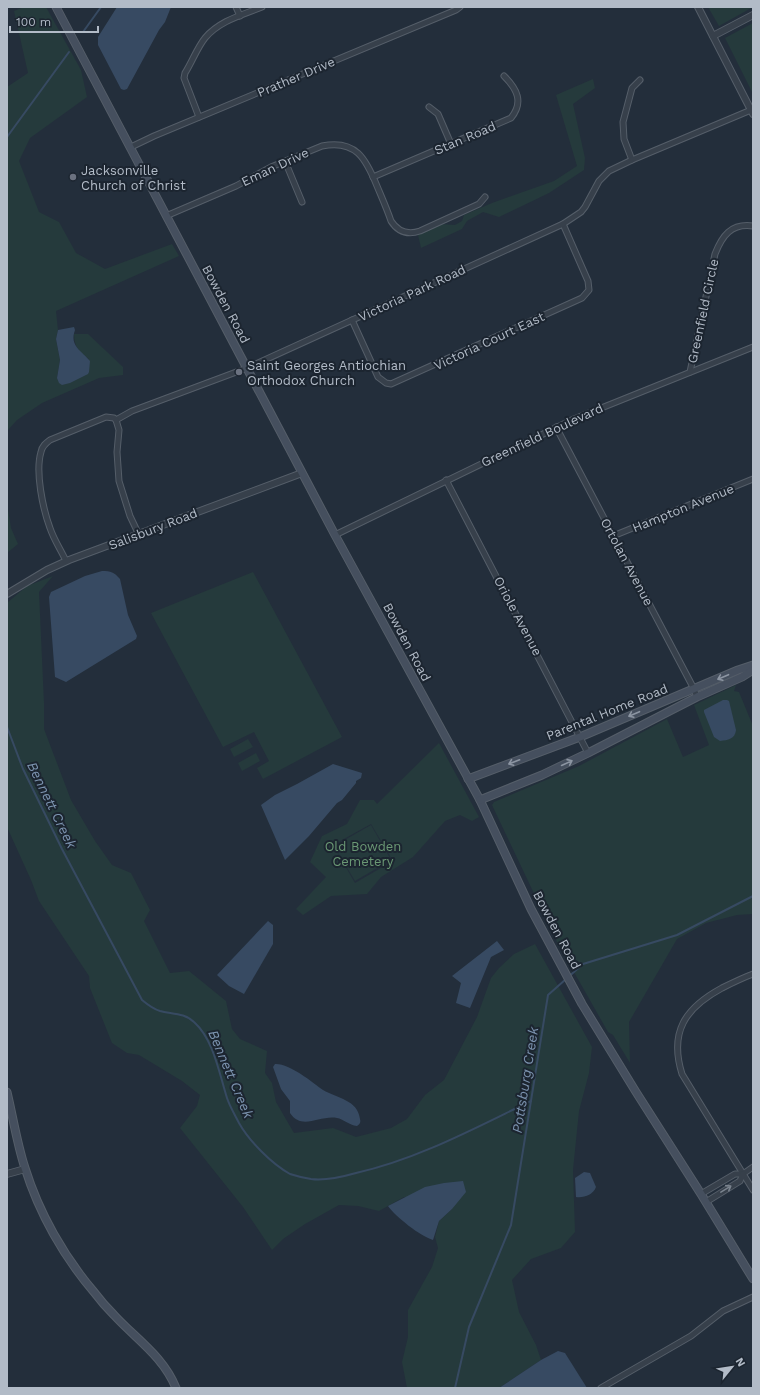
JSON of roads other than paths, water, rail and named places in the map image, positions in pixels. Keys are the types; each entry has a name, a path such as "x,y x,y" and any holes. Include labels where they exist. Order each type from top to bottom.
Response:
{"main road":[{"name":"Bowden Road","path":"56,7 335,535 480,800 547,938 582,1004 753,1279"},
{"name":"Parental Home Road","path":"468,780 580,737 753,665"},
{"name":"Parental Home Road","path":"480,800 542,775 588,753 674,708 742,677 753,670"},
{"path":"7,1092 25,1169 40,1205 56,1237 84,1281 114,1315 158,1358 170,1375 176,1388"}],"street":[{"path":"236,7 240,16"},
{"path":"199,117 185,84 184,78 185,73 204,39 210,32 222,24 262,7"},
{"name":"Prather Drive","path":"131,147 460,7"},
{"path":"698,7 752,112"},
{"path":"713,36 753,15"},
{"name":"Stan Road","path":"373,177 505,122 511,118 518,107 517,93 512,84 504,76"},
{"path":"632,160 624,139 624,122 632,88 640,80"},
{"path":"429,107 438,114 451,144"},
{"name":"Victoria Park Road","path":"66,561 50,528 40,486 41,452 43,447 50,440 106,417 114,418 116,420 132,411 247,368 563,224 581,212 594,189 604,175 609,171 632,160 752,112"},
{"name":"Eman Drive","path":"166,216 231,189 263,170 322,146 336,144 355,150 365,160 391,221 400,230 410,233 420,231 479,204 485,197"},
{"path":"285,161 302,202"},
{"name":"Victoria Court East","path":"352,320 378,377 386,384 391,384 525,324 582,298 589,290 588,280 563,224"},
{"name":"Greenfield Circle","path":"690,372 715,254 720,242 730,231 742,226 753,226"},
{"name":"Greenfield Boulevard","path":"335,535 556,427 602,407 753,347"},
{"path":"116,420 120,430 117,452 119,481 130,516 139,535"},
{"name":"Ortolan Avenue","path":"556,427 697,697"},
{"name":"Salisbury Road","path":"7,594 47,570 66,561 302,473"},
{"name":"Hampton Avenue","path":"613,536 753,479"},
{"name":"Oriole Avenue","path":"446,480 588,753"},
{"path":"670,699 674,708"},
{"path":"753,974 707,996 693,1008 682,1024 678,1045 678,1054 682,1074 753,1190"},
{"path":"701,1194 735,1174 742,1174 753,1167"},
{"path":"7,1174 25,1169"},
{"path":"706,1202 740,1181 742,1174"},
{"path":"601,1388 691,1336 723,1311 753,1297"}],"water":[{"path":"117,7 171,7 165,22 159,30 127,89 124,90 121,89 98,45 98,37"},
{"path":"74,327 75,344 90,361 89,372 88,374 70,383 62,385 59,383 57,378 60,360 56,339 58,330"},
{"path":"102,571 112,572 120,579 128,615 137,636 136,639 66,682 55,677 49,597 51,592 85,576"},
{"path":"723,700 729,701 736,730 733,737 720,741 714,737 704,710"},
{"path":"333,764 362,773 361,778 356,781 342,800 337,803 309,836 285,860 261,805 275,795"},
{"path":"268,921 273,925 273,944 244,994 229,986 217,975"},
{"path":"497,941 504,950 491,957 470,1008 456,1003 461,983 452,976"},
{"path":"275,1064 293,1070 323,1090 346,1100 358,1113 360,1124 357,1126 337,1118 324,1118 305,1122 295,1118 290,1113 290,1101 281,1089 273,1067"},
{"path":"584,1172 590,1173 596,1187 593,1192 588,1195 576,1197 575,1178"},
{"path":"463,1181 466,1192 452,1209 439,1221 433,1240 422,1235 409,1226 388,1206 425,1187"},
{"path":"558,1351 565,1353 587,1388 499,1388 541,1360"}],"waterway":[{"name":"Bennett Creek","path":"83,32 101,7"},
{"name":"Bennett Creek","path":"7,137 69,52"},
{"name":"Bennett Creek","path":"7,621 7,634"},
{"name":"Bennett Creek","path":"7,727 23,769 62,849 142,1000 157,1010 187,1017 201,1029 215,1057 228,1101 243,1130 255,1144 283,1170 290,1174 311,1179 328,1179 379,1167 402,1160 446,1142 531,1101"},
{"name":"Pottsburg Creek","path":"455,1388 469,1327 511,1225 548,995 583,964 677,935 753,896"}],"place":[{"name":"Jacksonville Church of Christ","path":"73,177"},
{"name":"Saint Georges Antiochian Orthodox Church","path":"239,372"}],"park label":[{"name":"Old Bowden Cemetery","path":"363,854"}]}
